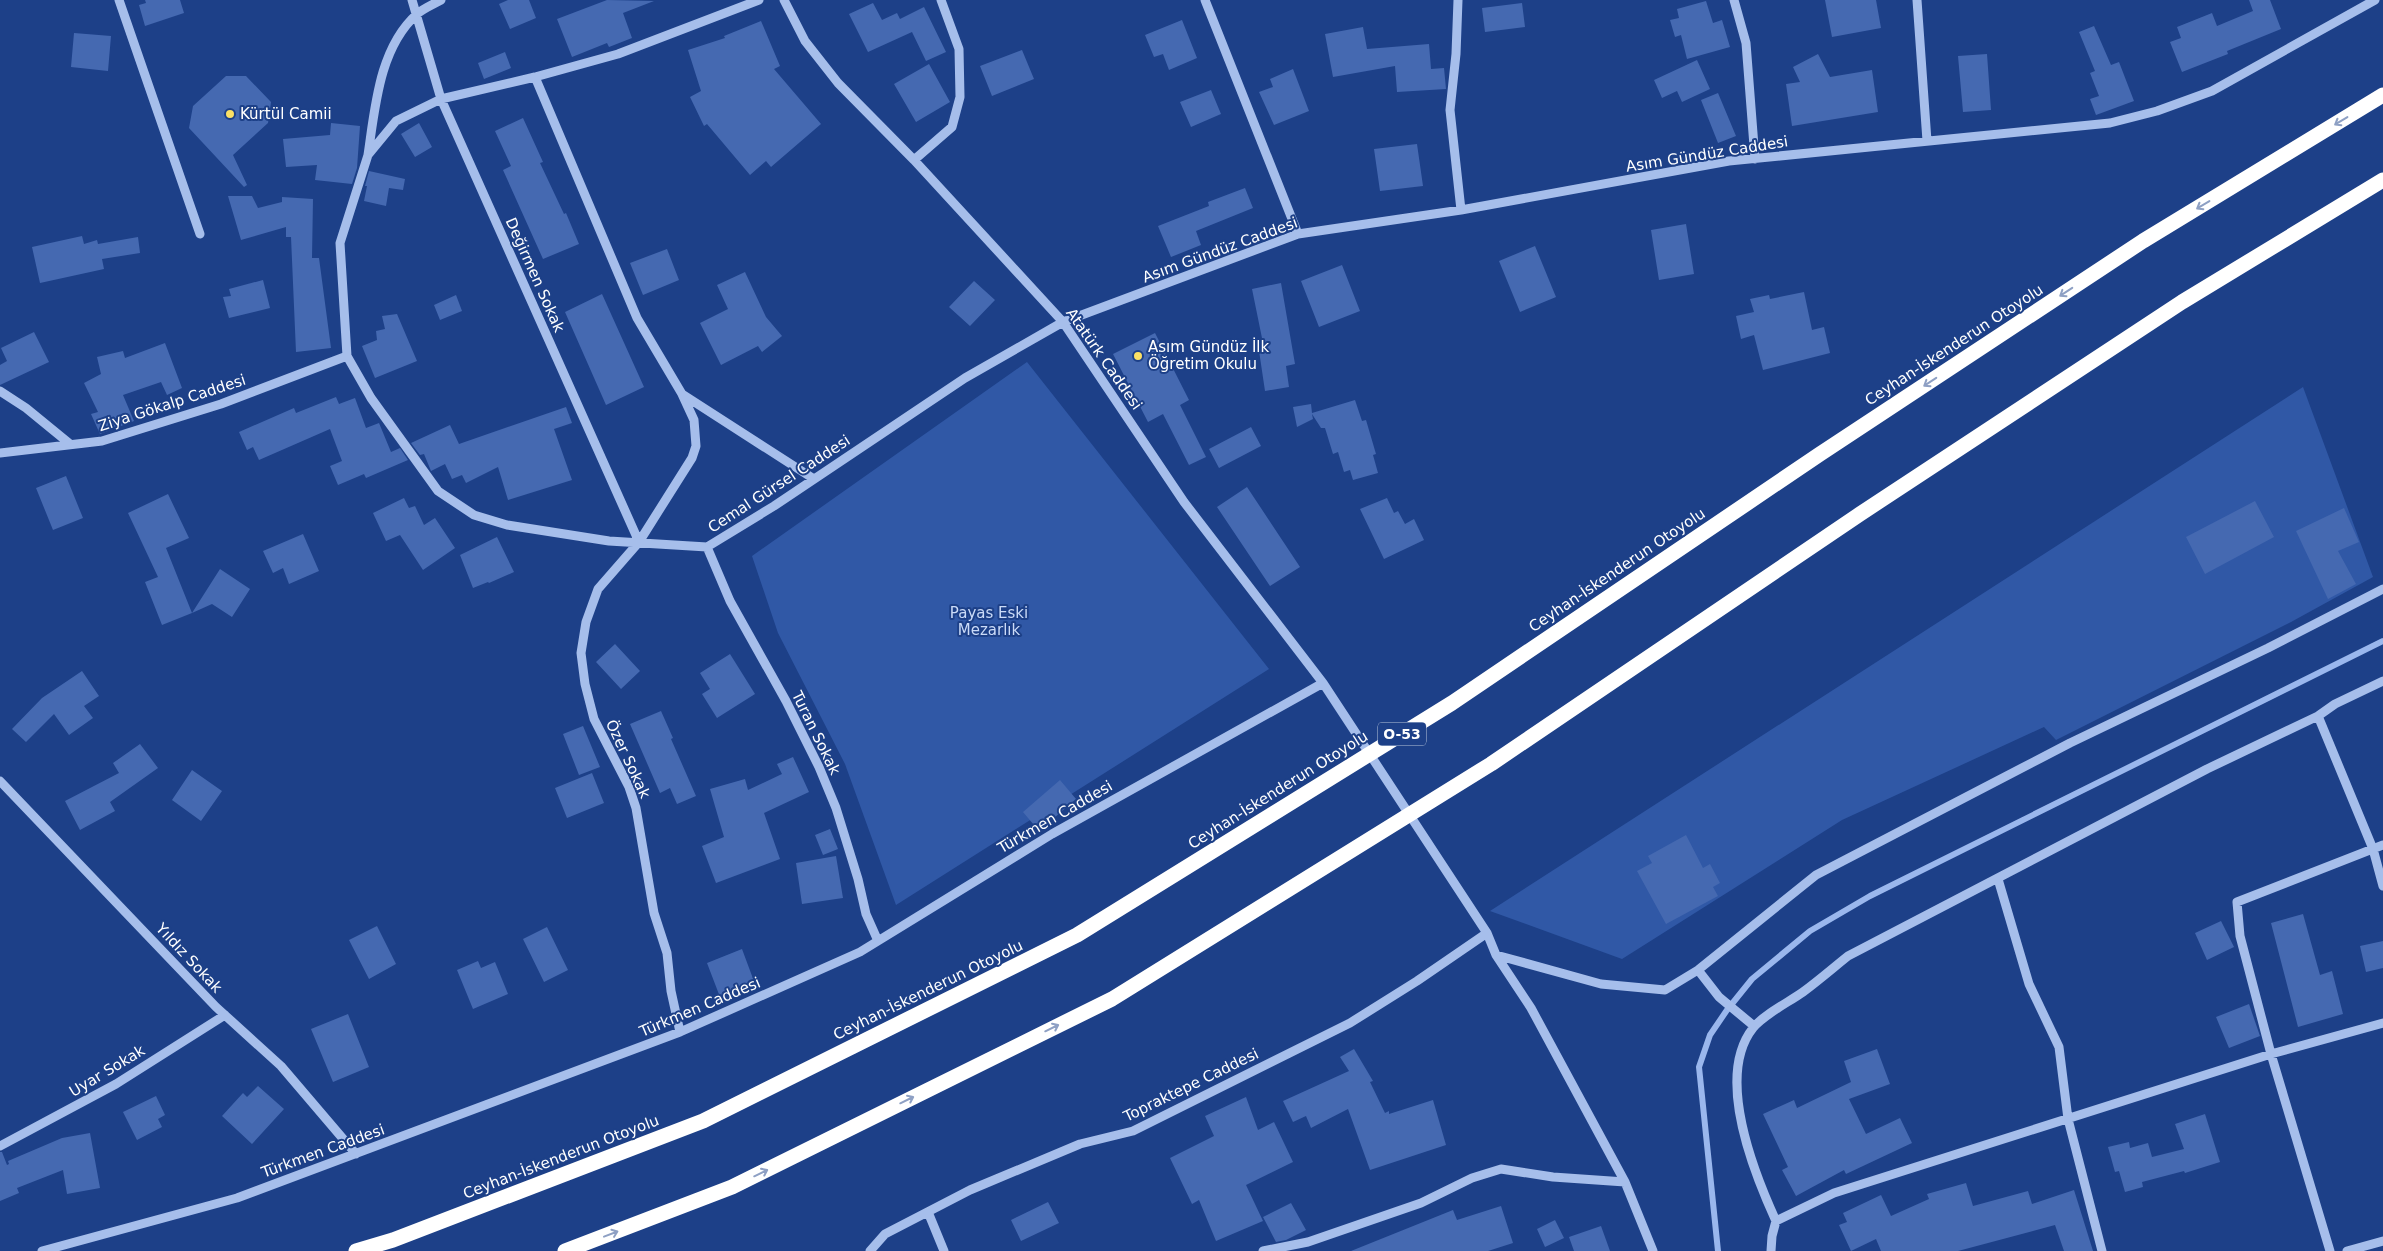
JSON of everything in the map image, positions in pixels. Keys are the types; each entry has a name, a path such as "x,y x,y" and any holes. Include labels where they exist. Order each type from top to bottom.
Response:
{"highway":[{"name":"Ceyhan-İskenderun Otoyolu","path":"356,1251 393,1240 703,1121 1076,936 1452,703 1812,460 2143,241 2383,95"},
{"path":"565,1251 732,1187 1112,998 1491,764 1860,514 2174,308 2383,180"}],"street":[{"path":"119,0 200,234"},
{"name":"Değirmen Sokak","path":"412,0 418,14 441,98 639,542"},
{"path":"368,155 379,79 400,37 418,14 441,0"},
{"name":"Cemal Gürsel Caddesi","path":"759,0 618,54 535,77 441,98 396,121 368,155 340,243 346,356 371,398 438,491 474,514 507,524 609,541 707,546 814,479 965,378 1063,322"},
{"name":"Atatürk Caddesi","path":"784,0 805,41 838,83 914,160 1063,322 1184,502 1323,683 1487,933 1496,955 1531,1008 1625,1182 1653,1251"},
{"path":"914,160 952,127 960,97 959,49 941,0"},
{"path":"1205,0 1298,234"},
{"path":"1458,0 1456,54 1450,110 1461,210"},
{"path":"1734,0 1746,44 1755,158"},
{"path":"1917,0 1927,141"},
{"name":"Asım Gündüz Caddesi","path":"1063,322 1298,234 1461,210 1728,161 2110,123 2157,111 2212,90 2375,0"},
{"name":"Özer Sokak","path":"535,77 637,318 682,394 694,420 696,446 692,458 639,542 598,589 586,622 581,653 585,684 594,719 629,787 636,808 654,913 667,953 671,991 680,1032"},
{"name":"Ziya Gökalp Caddesi","path":"0,453 102,441 221,404 346,356"},
{"path":"0,391 26,408 70,444"},
{"path":"682,394 814,479"},
{"name":"Turan Sokak","path":"707,546 730,601 786,702 819,767 836,808 858,879 866,914 878,941"},
{"path":"1496,955 1601,984 1665,990 1698,970 1816,875 2070,743 2268,648 2383,589"},
{"path":"1771,1251 1772,1236 1776,1222 1751,1159 1741,1110 1738,1076 1742,1045 1754,1026 1803,992 1848,956 2207,769 2318,716 2335,704 2383,681"},
{"name":"Türkmen Caddesi","path":"42,1251 237,1198 680,1032 860,952 1052,834 1323,683"},
{"path":"2318,716 2373,849 2383,886"},
{"name":"Yıldız Sokak","path":"0,781 225,1015 281,1066 356,1154"},
{"path":"2330,1251 2271,1054 2240,936 2237,902 2383,845"},
{"path":"1998,879 2029,984 2059,1048 2068,1119 2102,1251"},
{"name":"Topraktepe Caddesi","path":"870,1251 885,1234 970,1190 1080,1144 1134,1131 1350,1023 1417,981 1487,933"},
{"path":"1698,970 1719,997 1754,1026"},
{"name":"Uyar Sokak","path":"0,1146 116,1084 225,1015"},
{"path":"1776,1222 1834,1193 2271,1054 2383,1023"},
{"path":"1263,1251 1308,1242 1421,1203 1472,1178 1501,1169 1553,1177 1625,1182"},
{"path":"928,1212 944,1251"},
{"path":"2347,1251 2383,1241"}],"green space":[{"name":"Payas Eski Mezarlık","path":"1027,362 1269,669 896,905 845,764 778,633 752,556"},
{"path":"2303,387 2373,577 2291,622 2056,740 2044,727 1842,820 1622,959 1490,911"}],"building":[{"path":"145,0 180,0 184,13 145,26 139,5 146,3"},
{"path":"508,0 529,0 536,18 510,29 499,4"},
{"path":"607,0 654,1 623,13 632,38 609,47 607,43 572,57 557,19"},
{"path":"1825,0 1876,0 1881,28 1832,37"},
{"path":"2249,0 2270,0 2281,29 2227,51 2228,54 2182,72 2170,42 2181,38 2177,27 2212,13 2217,26 2253,11"},
{"path":"1706,1 1713,23 1722,20 1730,47 1687,59 1681,35 1675,37 1670,20 1679,18 1677,9"},
{"path":"873,3 882,20 897,13 900,19 924,7 946,52 926,61 912,32 868,52 849,14"},
{"path":"1522,3 1525,27 1485,32 1482,8"},
{"path":"1182,20 1197,58 1169,70 1163,54 1154,57 1145,35"},
{"path":"761,21 780,66 774,69 821,124 771,167 766,161 750,175 707,124 704,126 690,97 701,91 688,50 725,38 724,36"},
{"path":"2094,26 2111,65 2119,62 2134,101 2096,115 2090,99 2099,96 2090,73 2095,71 2079,32"},
{"path":"1363,27 1367,49 1429,44 1431,69 1444,68 1446,89 1397,92 1395,66 1333,77 1325,34"},
{"path":"74,33 111,36 108,71 71,67"},
{"path":"1022,50 1034,79 992,96 980,66"},
{"path":"505,52 511,68 484,79 478,63"},
{"path":"1818,54 1830,77 1872,70 1878,112 1792,126 1786,84 1800,82 1793,67"},
{"path":"1987,54 1991,110 1963,112 1958,56"},
{"path":"1697,60 1710,89 1682,102 1677,91 1662,98 1654,80"},
{"path":"929,64 950,102 916,122 894,84"},
{"path":"1293,69 1309,111 1274,125 1259,92 1273,87 1270,79"},
{"name":"Kürtül Camii","path":"226,76 246,76 271,102 268,123 233,155 247,185 244,187 189,128 193,106"},
{"path":"1211,90 1221,114 1191,127 1180,102"},
{"path":"1718,93 1736,136 1718,143 1701,100"},
{"path":"523,118 543,162 540,163 564,214 566,213 579,244 543,259 503,170 511,166 495,131"},
{"path":"331,123 360,126 357,168 352,184 315,180 317,165 286,167 283,139 330,135"},
{"path":"419,123 432,147 415,157 401,134"},
{"path":"1417,144 1423,186 1380,191 1374,149"},
{"path":"369,171 405,179 403,190 389,188 386,206 364,201"},
{"path":"1245,188 1253,208 1196,231 1201,245 1171,257 1158,226 1209,206 1208,202"},
{"path":"228,196 252,196 258,208 282,202 282,197 313,199 312,258 319,258 331,348 296,352 291,237 286,237 286,227 241,240"},
{"path":"1686,224 1694,274 1659,280 1651,230"},
{"path":"82,236 84,244 97,240 98,244 138,237 140,253 102,259 104,269 40,283 32,247"},
{"path":"1535,246 1556,297 1520,312 1499,261"},
{"path":"667,249 679,280 643,295 630,263"},
{"path":"1342,265 1360,311 1319,327 1301,281"},
{"path":"745,272 766,317 782,336 762,352 758,346 721,365 700,323 728,309 717,285"},
{"path":"263,280 270,308 229,318 223,297 231,296 229,289"},
{"path":"974,281 995,300 970,326 949,307"},
{"path":"1281,283 1295,364 1286,366 1289,387 1265,391 1258,344 1263,343 1252,289"},
{"path":"1804,292 1812,330 1824,327 1830,353 1763,370 1754,335 1741,339 1736,316 1754,312 1750,299 1769,295 1770,299"},
{"path":"602,294 644,387 606,405 565,312"},
{"path":"456,295 462,311 440,320 434,305"},
{"path":"397,314 417,361 375,378 362,346 377,340 376,331 385,329 382,316"},
{"path":"34,332 49,362 0,385 0,365 7,361 1,348"},
{"path":"1155,333 1189,400 1180,405 1206,457 1189,465 1163,414 1148,422 1113,354"},
{"path":"165,343 182,388 167,395 161,382 123,395 134,421 100,434 91,414 98,412 84,383 101,374 97,357 123,351 125,358"},
{"path":"336,397 339,404 355,398 366,428 379,423 391,452 400,448 408,460 366,478 364,474 338,485 330,466 342,461 330,429 259,460 253,447 247,450 239,432 294,408 296,413"},
{"path":"1355,400 1362,421 1366,420 1376,454 1373,455 1378,473 1353,480 1350,470 1344,472 1338,452 1333,454 1325,428 1321,428 1312,414 1313,419 1297,427 1293,407 1311,404 1312,413"},
{"path":"566,407 572,423 554,429 572,480 508,500 498,467 466,483 462,475 452,479 445,464 431,471 424,454 420,455 411,443 450,425 459,444"},
{"path":"1251,427 1261,446 1219,468 1209,449"},
{"path":"66,476 83,518 53,530 36,488"},
{"path":"1247,487 1300,567 1270,586 1217,507"},
{"path":"168,494 189,538 166,548 192,613 162,625 145,582 158,577 128,513"},
{"path":"404,498 409,508 415,506 424,525 435,518 455,548 423,570 400,535 386,541 373,513"},
{"path":"1387,498 1394,513 1398,511 1405,524 1414,519 1424,540 1384,559 1360,509"},
{"path":"2255,501 2274,537 2205,574 2186,537"},
{"path":"2344,508 2359,542 2338,551 2356,584 2328,599 2296,531"},
{"path":"303,534 319,571 289,584 283,568 273,573 263,551"},
{"path":"497,537 514,572 473,588 460,555"},
{"path":"220,569 250,589 232,617 212,604 192,613"},
{"path":"615,644 640,671 621,689 596,662"},
{"path":"730,654 755,694 717,718 702,694 710,689 700,673"},
{"path":"82,671 99,696 84,706 93,718 69,735 54,714 26,742 12,729 42,698"},
{"path":"661,711 696,796 677,804 670,788 660,793 630,724"},
{"path":"583,726 600,767 579,775 563,734"},
{"path":"140,744 158,768 110,802 115,811 80,830 65,801 119,773 113,763"},
{"path":"793,757 809,792 764,813 780,859 716,883 702,846 724,837 710,789 745,779 748,790 782,774 777,764"},
{"path":"192,770 222,791 201,821 172,800"},
{"path":"592,773 604,803 567,818 555,788"},
{"path":"1060,780 1076,799 1039,831 1023,812"},
{"path":"830,829 838,849 823,855 815,835"},
{"path":"1686,835 1703,868 1710,864 1720,883 1713,887 1718,896 1666,924 1637,871 1652,863 1648,856"},
{"path":"836,856 843,898 802,904 796,863"},
{"path":"2303,914 2320,975 2332,971 2343,1014 2298,1027 2271,923"},
{"path":"2221,921 2234,947 2207,960 2195,933"},
{"path":"377,926 396,964 369,979 349,940"},
{"path":"547,927 568,970 544,982 523,939"},
{"path":"2383,941 2383,968 2366,972 2360,946"},
{"path":"742,949 755,984 720,997 707,963"},
{"path":"478,961 481,968 495,962 508,994 473,1009 457,970"},
{"path":"2249,1004 2260,1036 2229,1048 2216,1017"},
{"path":"348,1014 369,1067 333,1082 311,1029"},
{"path":"1354,1049 1373,1081 1370,1082 1385,1113 1389,1111 1389,1114 1433,1100 1446,1145 1370,1170 1348,1109 1311,1128 1306,1116 1293,1122 1283,1101 1349,1071 1340,1057"},
{"path":"1877,1049 1890,1084 1849,1099 1866,1134 1900,1118 1912,1143 1846,1174 1844,1170 1796,1196 1782,1170 1788,1167 1763,1114 1794,1100 1797,1108 1851,1082 1844,1061"},
{"path":"258,1086 284,1109 252,1144 222,1116 243,1093 247,1097"},
{"path":"156,1096 165,1115 158,1119 162,1127 137,1140 123,1112"},
{"path":"1246,1097 1258,1130 1274,1122 1293,1162 1246,1185 1263,1221 1216,1241 1199,1200 1192,1204 1170,1158 1214,1136 1205,1116"},
{"path":"2205,1114 2220,1162 2185,1173 2184,1171 2142,1182 2143,1187 2125,1192 2119,1171 2115,1172 2108,1147 2129,1142 2130,1148 2148,1143 2152,1157 2184,1149 2175,1124"},
{"path":"90,1133 100,1188 67,1194 63,1170 17,1188 19,1193 0,1201 0,1152 2,1152 7,1165 9,1164 8,1161 62,1138"},
{"path":"1966,1183 1973,1206 2028,1191 2032,1204 2074,1190 2093,1251 2064,1251 2055,1225 1958,1251 1881,1251 1876,1239 1851,1251 1839,1225 1847,1222 1843,1213 1881,1195 1891,1216 1929,1199 1927,1194"},
{"path":"1048,1202 1059,1223 1021,1241 1011,1220"},
{"path":"1291,1203 1306,1230 1286,1240 1276,1242 1263,1217"},
{"path":"1501,1206 1513,1243 1488,1251 1351,1251 1453,1210 1457,1220"},
{"path":"1555,1220 1564,1238 1545,1247 1537,1229"},
{"path":"1601,1226 1610,1251 1574,1251 1569,1237"}],"waterway":[{"path":"1718,1251 1699,1067 1710,1035 1752,979 1810,931 1870,896 2383,641"}],"place":[{"name":"Kürtül Camii","path":"230,114"},
{"name":"Asım Gündüz İlk Öğretim Okulu","path":"1138,356"}]}
